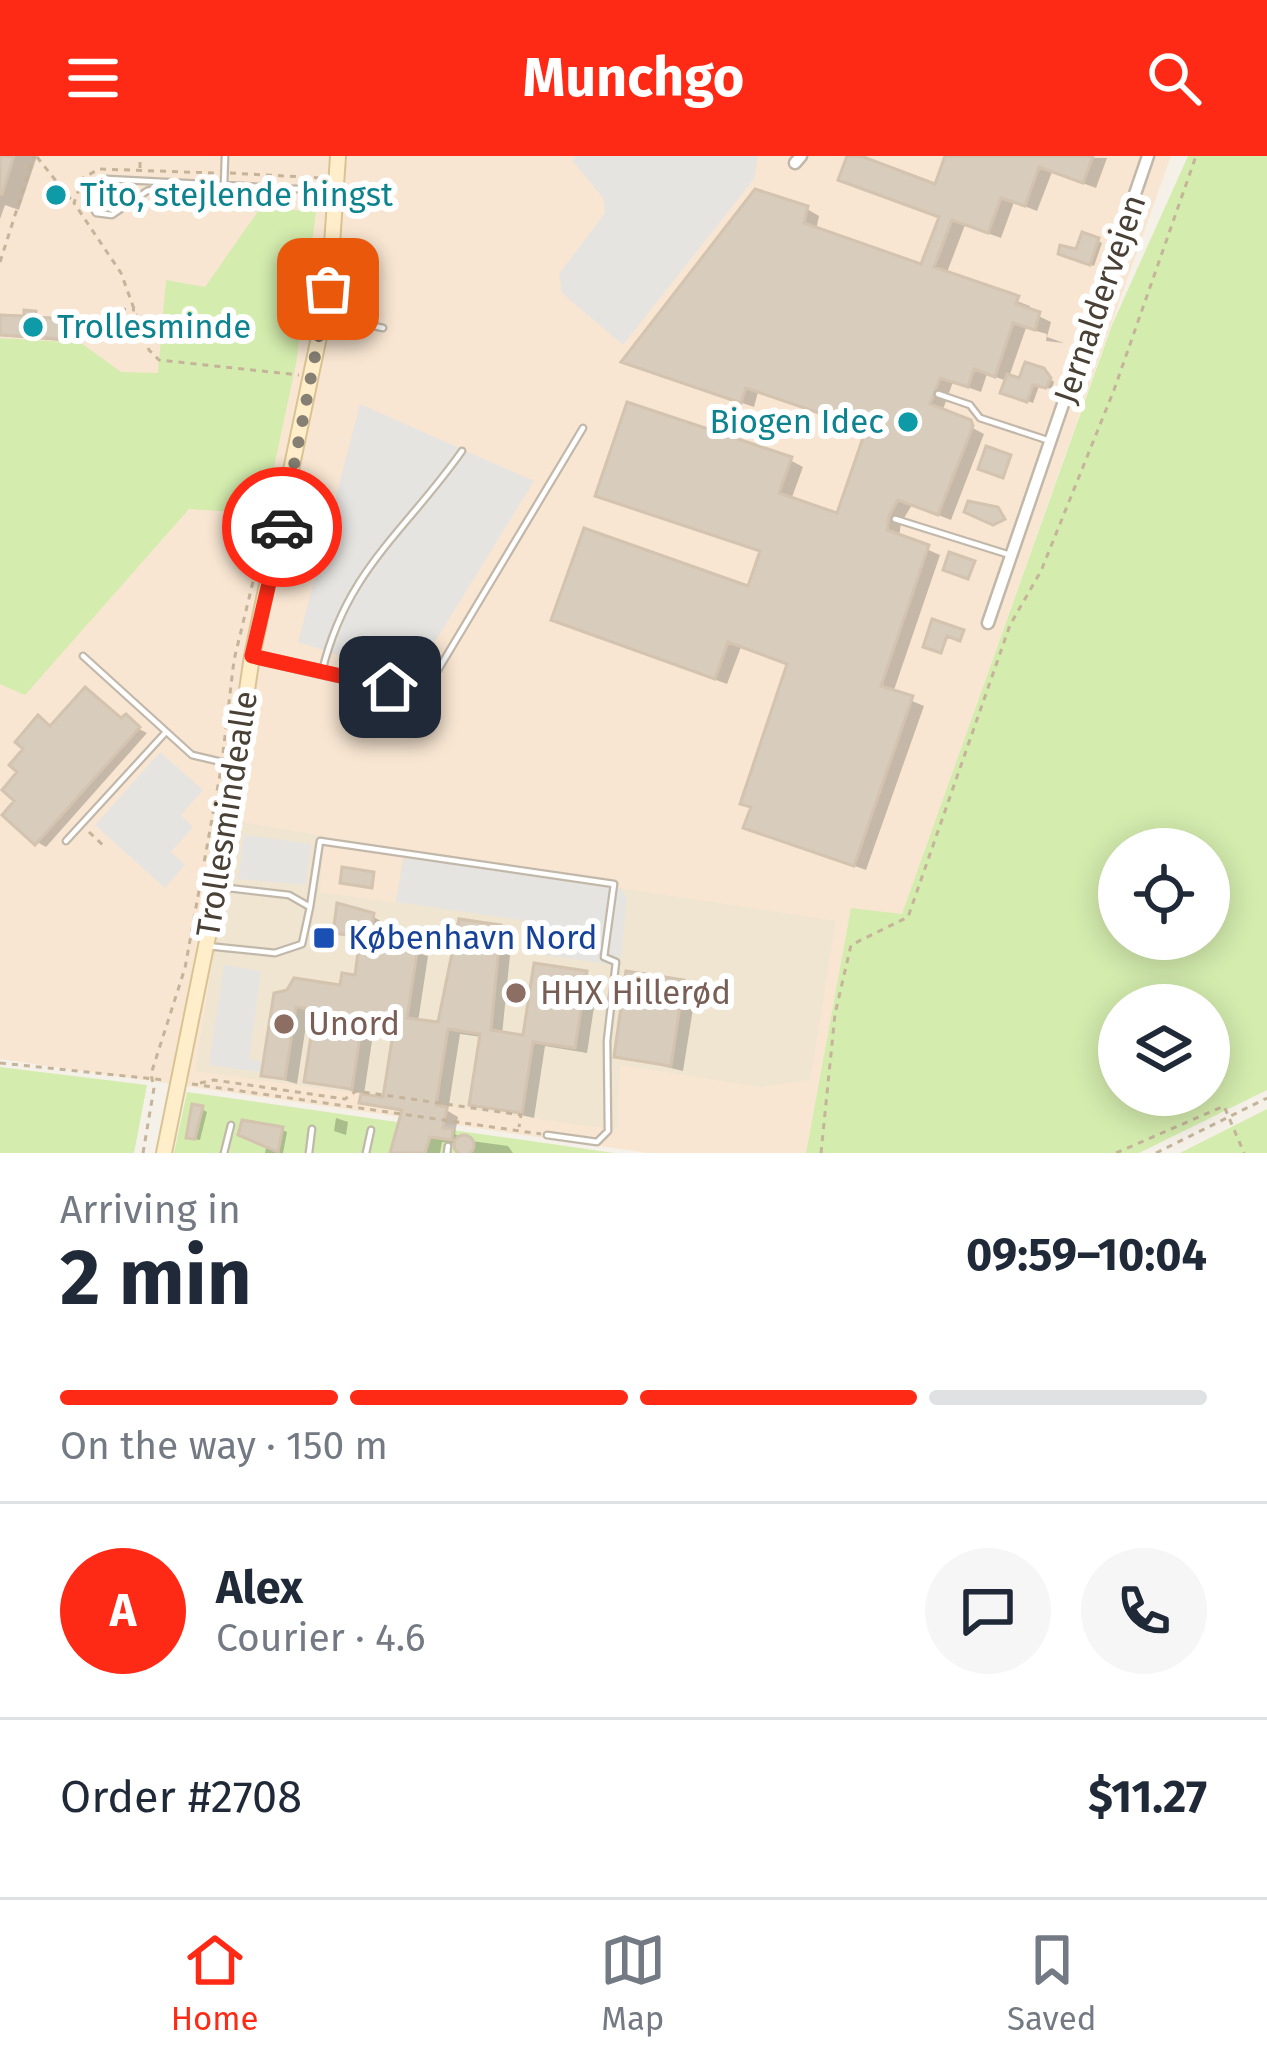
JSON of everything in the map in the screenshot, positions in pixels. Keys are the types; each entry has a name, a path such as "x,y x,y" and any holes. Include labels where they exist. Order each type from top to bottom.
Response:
{"street":[{"name":"Jernaldervejen","path":"988,623 1148,156"},
{"name":"Trollesmindealle","path":"164,1153 218,887 252,656 305,375 324,315 332,160"},
{"path":"252,656 423,695"}],"lane":[{"path":"224,186 225,156"},
{"path":"177,184 147,191 112,215 96,213 87,196 90,188 107,178 330,191"},
{"path":"324,315 383,328"},
{"name":"Jernaldervejen","path":"938,394 970,405 980,418 1051,441"},
{"path":"423,695 583,428"},
{"path":"322,672 341,608 357,579 462,451"},
{"path":"895,518 1012,556"},
{"path":"83,656 192,755 236,765"},
{"path":"65,841 164,733"},
{"path":"207,946 275,953 302,944 320,841 614,884 604,957 616,962 607,1041 612,1112 608,1131 597,1142 547,1135"},
{"path":"218,887 289,896 310,907"},
{"path":"224,1153 231,1125"},
{"path":"309,1153 312,1130"},
{"path":"366,1153 371,1130"}],"path":[{"path":"35,156 121,273 149,350 160,360 305,375 295,392"},
{"path":"0,262 35,156"},
{"path":"140,156 140,170"},
{"path":"821,1153 835,1014 851,945 908,917 1010,625 1041,571 1114,390 1196,156"},
{"path":"330,191 324,178 332,160"},
{"path":"74,203 83,178 93,170 324,178"},
{"path":"305,336 319,237"},
{"path":"120,309 137,310"},
{"path":"223,749 234,660 262,547"},
{"path":"142,1153 152,1079 184,968 220,778"},
{"path":"81,825 105,847"},
{"path":"0,1063 166,1081"},
{"path":"345,1102 192,1084 214,1080 547,1135"},
{"path":"345,1102 356,1091 520,1115 518,1130"},
{"path":"1156,1153 1267,1098"},
{"path":"1116,1153 1224,1106 1244,1153"}],"shaded area":[{"path":"0,156 1171,156 902,915 851,909 806,1153 648,1153 0,1059"},
{"path":"576,156 758,156 754,179 623,345 562,293 559,274 605,213 603,198 572,160"},
{"path":"360,404 534,481 412,679 298,642"},
{"path":"160,752 203,790 181,815 193,827 171,852 185,865 165,888 95,825"},
{"name":"HHX Hillerød","path":"235,821 324,836 320,892 396,903 403,855 836,921 810,1080 761,1087 620,1065 618,1130 195,1071"},
{"path":"244,835 311,844 305,885 238,879"},
{"path":"404,857 621,889 627,898 620,966 525,952 529,921 396,902"},
{"path":"224,965 261,971 249,1059 261,1062 260,1072 209,1065"}],"green space":[{"path":"1188,156 1267,156 1267,1090 1230,1108 1230,984 1098,984 1098,1116 1214,1116 1139,1153 806,1153 851,908 902,914 1112,325"},
{"path":"261,207 316,212 296,364 264,514 189,509 25,695 0,684 0,338 81,343 121,372 158,373 166,280 205,287"},
{"path":"0,1067 147,1085 134,1153 0,1153"},
{"path":"187,1092 614,1153 174,1153"},
{"path":"1267,1109 1267,1153 1180,1153"}],"building":[{"path":"0,156 14,156 2,194 0,194"},
{"name":"Biogen Idec","path":"847,156 861,156 935,184 945,156 1093,156 1083,183 1039,167 1025,206 1001,198 988,233 952,220 934,267 1019,296 1016,304 1040,312 1035,330 1013,323 995,377 974,369 968,387 940,378 930,404 971,420 973,426 938,515 898,500 889,516 887,530 929,545 881,686 913,696 854,866 743,828 751,807 740,804 787,664 728,642 715,679 551,620 584,528 748,586 760,551 595,496 627,402 792,457 779,493 837,513 866,429 746,388 741,403 621,362 755,189 808,206 804,223 921,264 939,217 838,180"},
{"path":"1082,232 1099,238 1090,265 1058,254 1060,245 1076,249"},
{"name":"Trollesminde","path":"24,310 36,311 35,317 66,319 64,339 0,335 0,315 24,316"},
{"path":"1025,362 1044,368 1051,378 1046,388 1033,385 1027,402 1000,393 1007,374 1019,378"},
{"path":"986,446 1011,455 1003,478 978,469"},
{"path":"968,501 998,507 1005,519 993,525 964,512"},
{"path":"949,552 975,561 968,579 943,570"},
{"path":"932,619 964,630 960,641 947,636 941,653 923,647"},
{"path":"85,687 121,718 126,714 140,727 35,845 2,815 14,801 2,790 17,772 9,765 23,749 15,742 38,715 50,726"},
{"path":"342,867 374,872 372,888 340,883"},
{"path":"337,903 374,913 370,939 418,946 407,1018 438,1022 459,919 501,925 491,1030 523,1035 534,963 587,971 575,1048 533,1042 522,1113 469,1105 480,1034 448,1029 436,1105 447,1107 443,1128 453,1129 452,1140 430,1137 425,1153 390,1153 402,1110 359,1103 361,1094 383,1097 395,1021 363,1016 352,1089 304,1082 315,1010 296,1007 285,1079 261,1076 274,993 287,990 294,978 340,985 342,973 355,975 360,937 333,933"},
{"path":"626,971 684,980 671,1066 614,1057"},
{"path":"192,1104 203,1106 195,1139 186,1138"},
{"path":"242,1120 283,1127 278,1152 238,1135"},
{"path":"457,1138 471,1138 471,1152 457,1152"}],"way so far":[{"path":"282,527 328,289"}],"place":[{"name":"Tito, stejlende hingst","path":"56,195"},
{"name":"Trollesminde","path":"33,327"},
{"name":"Biogen Idec","path":"908,422"},
{"name":"København Nord","path":"324,938"},
{"name":"HHX Hillerød","path":"516,993"},
{"name":"Unord","path":"284,1024"}],"route":[{"path":"282,527 252,656 390,687"}]}
